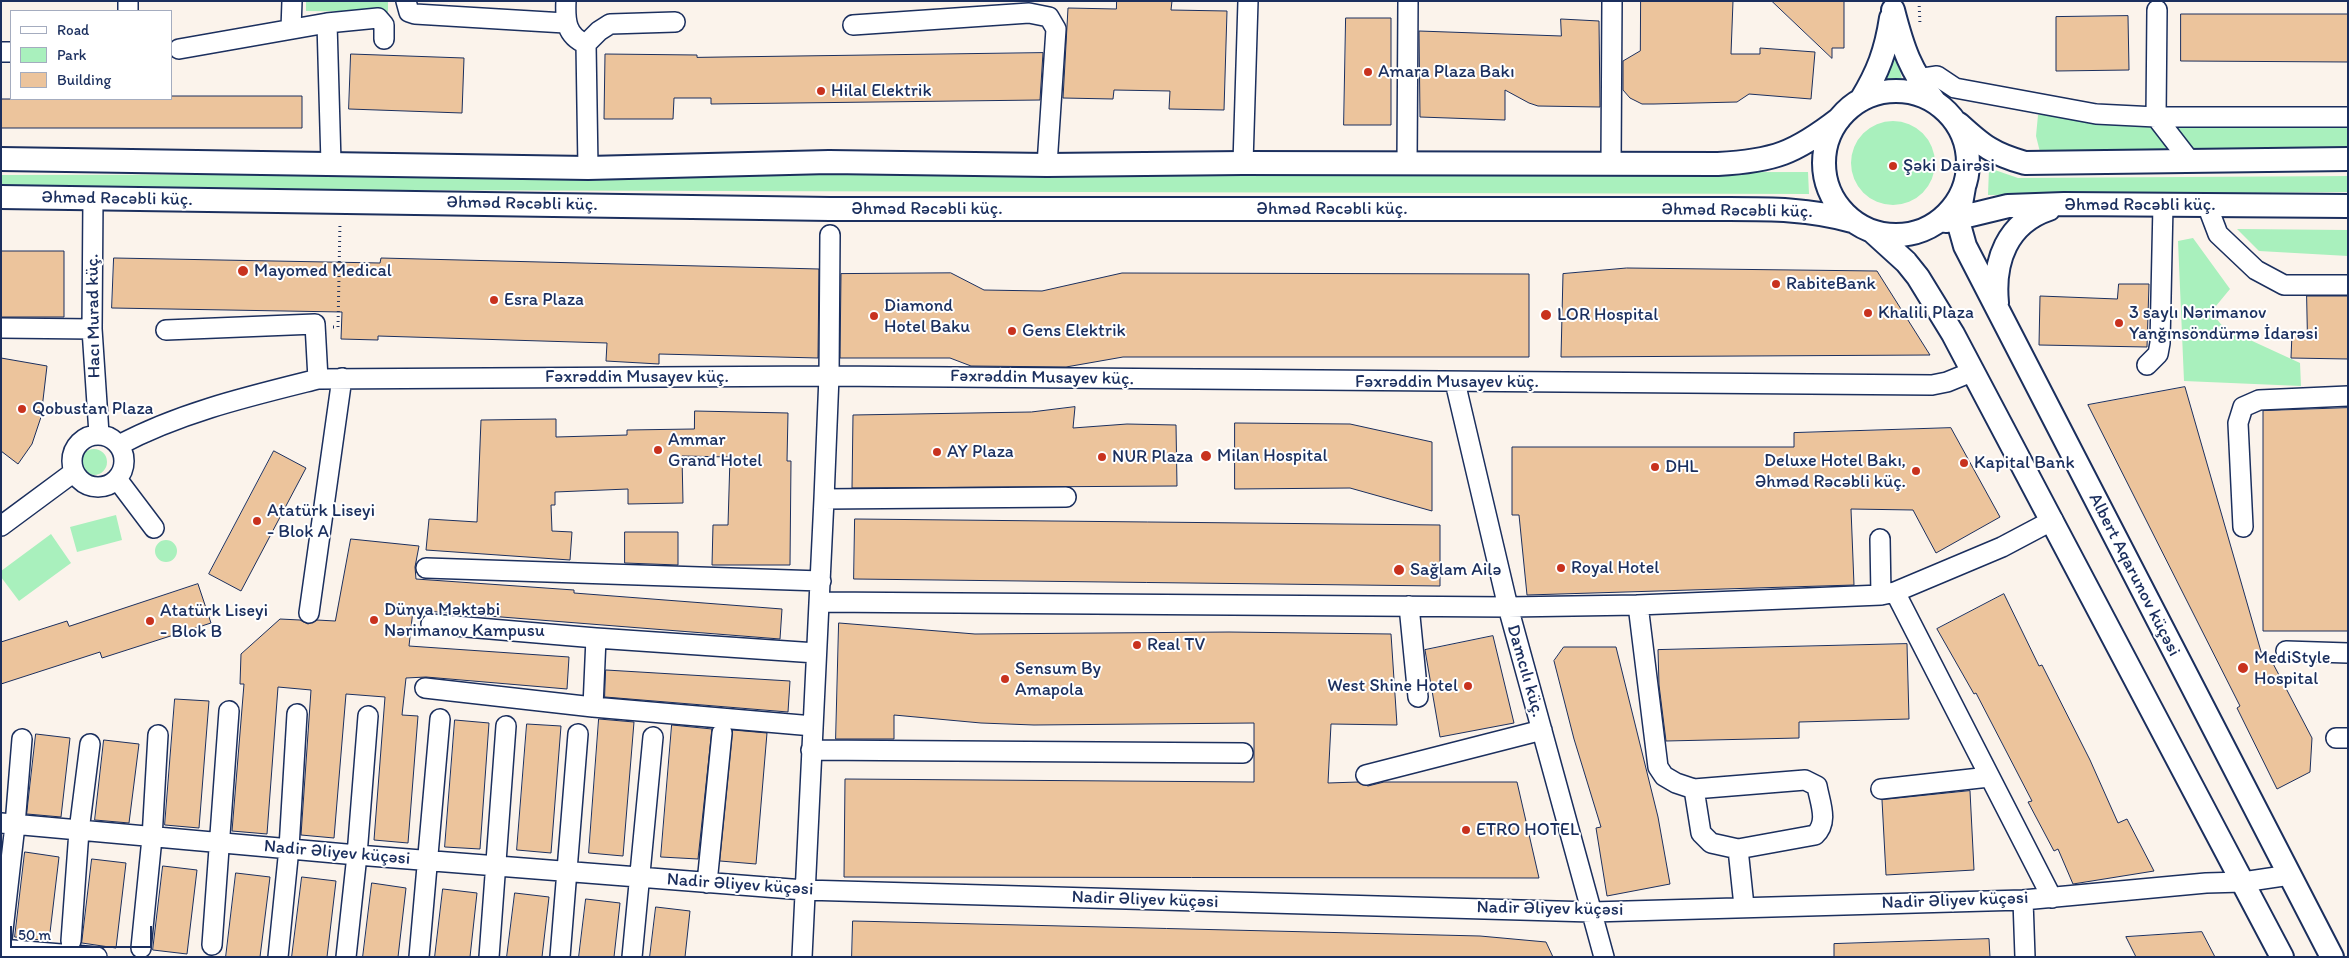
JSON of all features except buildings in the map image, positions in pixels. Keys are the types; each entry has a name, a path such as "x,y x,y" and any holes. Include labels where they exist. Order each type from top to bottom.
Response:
{"main road":[{"path":"1861,100 1881,64 1887,46 1893,10 1904,51 1917,79 1961,131 1967,149 1968,168 1964,187 1957,202 1947,214 1935,224 1908,234 1894,236 1873,232"},
{"path":"1,159 588,168 829,162 1047,166 1242,163 1718,164 1768,158 1792,151 1814,138 1861,100 1879,93 1898,91 1917,94 1943,109 1984,147 2001,157 2024,163 2348,159"},
{"path":"1839,119 1829,135 1824,154 1824,173 1829,191 1838,208 1852,221 1873,232 1906,262 1928,291 1974,371 2282,957"},
{"name":"Albert Aqarunov küçəsi","path":"1964,187 1958,217 1965,246 2332,957"},
{"name":"Əhməd Rəcəbli küç.","path":"1,197 830,209 1747,209 1796,210 1825,213 1852,221"},
{"path":"1998,312 1996,275 2004,250 2012,234 2023,221 2064,204"},
{"name":"Əhməd Rəcəbli küç.","path":"1935,224 2008,206 2064,204 2348,206"}],"street":[{"path":"291,29 292,1"},
{"path":"406,1 409,12 415,14 565,24"},
{"path":"566,1 565,24 579,41 586,44"},
{"path":"1242,163 1248,1"},
{"path":"1407,163 1408,1"},
{"path":"1611,163 1612,1"},
{"path":"2157,10 2156,117 2190,161"},
{"path":"852,25 1029,13 1048,17 1056,29 1047,166"},
{"path":"179,49 327,22 378,18 384,24 384,39"},
{"path":"327,22 331,163"},
{"path":"588,168 586,44 599,31 610,24 675,22"},
{"path":"1917,79 1937,76 1955,88 2096,114 2156,117 2348,117"},
{"name":"Hacı Murad küç.","path":"93,198 92,329 99,434"},
{"path":"2147,364 2158,354 2160,343 2163,205"},
{"path":"2207,205 2218,234 2256,270 2284,285 2348,285"},
{"path":"802,957 821,581 829,376 830,234"},
{"path":"166,330 315,324 318,379"},
{"path":"1,328 92,329"},
{"name":"Fəxrəddin Musayev küç.","path":"119,446 148,430 238,400 318,379 342,378 829,376 1932,385 1947,382 1974,371"},
{"path":"309,613 342,378"},
{"name":"Damcılı küç.","path":"1455,382 1508,607 1604,957"},
{"path":"2243,527 2238,422 2243,407 2259,400 2348,396"},
{"path":"99,434 112,439 119,446 124,464 117,479 102,487 94,487 79,480 72,464 76,446 82,440 99,434"},
{"path":"1,526 74,472"},
{"path":"117,479 154,528"},
{"path":"824,499 1066,497"},
{"path":"820,602 1508,607 1638,605 1888,594 2002,547 2053,520"},
{"path":"1880,539 1888,594 1989,777 2052,898"},
{"path":"426,568 821,581"},
{"path":"1638,605 1658,767 1664,776 1676,783 1694,789 1805,780 1817,786 1824,821 1821,830 1815,835 1738,849 1711,843 1701,833 1694,789"},
{"path":"1409,606 1418,697"},
{"path":"431,624 596,638 816,653"},
{"path":"592,707 596,638"},
{"path":"2286,651 2348,653"},
{"path":"425,688 592,707 813,726"},
{"path":"212,945 229,711"},
{"path":"278,957 289,848 297,714"},
{"path":"346,957 357,855 368,716"},
{"path":"419,957 440,718"},
{"path":"489,957 506,726"},
{"path":"1366,775 1542,730"},
{"path":"707,883 722,733"},
{"path":"560,957 578,734"},
{"path":"141,948 152,838 158,735"},
{"path":"632,957 653,737"},
{"path":"2,939 8,824 22,739"},
{"path":"70,941 79,831 90,744"},
{"path":"811,750 1243,753"},
{"path":"1881,789 1989,777"},
{"name":"Nadir Əliyev küçəsi","path":"8,824 357,855 497,864 566,872 804,890 1592,912 1744,906 2023,900 2206,883 2243,882 2290,875"},
{"path":"1738,849 1744,906"},
{"path":"2023,900 2025,957"},
{"path":"1,949 97,957"}],"path":[{"path":"1919,1 1920,32"},
{"path":"315,324 338,327 340,202"}],"green space":[{"path":"306,1 388,1 388,12 306,11"},
{"path":"1894,44 1903,84 1883,85"},
{"path":"2348,106 2348,148 2040,152 2036,136 2038,115"},
{"name":"Şəki Dairəsi","path":"1893,121 1909,124 1923,133 1932,147 1935,163 1932,179 1923,193 1909,202 1893,205 1877,202 1863,193 1854,179 1851,163 1854,147 1863,133 1877,124"},
{"path":"1989,168 2018,178 2348,176 2348,192 1988,195"},
{"path":"1808,172 1809,194 1,189 1,175"},
{"path":"2237,229 2348,230 2348,256 2259,251"},
{"path":"2193,238 2230,289 2211,312 2224,328 2300,363 2301,386 2184,381 2178,241"},
{"path":"94,449 103,453 107,462 103,471 94,475 85,471 81,462 85,453"},
{"path":"116,515 122,540 77,552 70,527"},
{"path":"51,534 71,563 19,601 1,577 1,571"},
{"path":"166,540 174,543 177,551 174,559 166,562 158,559 155,551 158,543"}],"place":[{"name":"Amara Plaza Bakı","path":"1368,72"},
{"name":"Hilal Elektrik","path":"821,91"},
{"name":"Şəki Dairəsi","path":"1893,166"},
{"name":"Mayomed Medical","path":"243,271"},
{"name":"RabiteBank","path":"1776,284"},
{"name":"Esra Plaza","path":"494,300"},
{"name":"Khalili Plaza","path":"1868,313"},
{"name":"LOR Hospital","path":"1546,315"},
{"name":"Diamond Hotel Baku","path":"874,316"},
{"name":"3 saylı Nərimanov Yanğınsöndürmə İdarəsi","path":"2119,323"},
{"name":"Gens Elektrik","path":"1012,331"},
{"name":"Qobustan Plaza","path":"22,409"},
{"name":"Ammar Grand Hotel","path":"658,450"},
{"name":"AY Plaza","path":"937,452"},
{"name":"Milan Hospital","path":"1206,456"},
{"name":"NUR Plaza","path":"1102,457"},
{"name":"Kapital Bank","path":"1964,463"},
{"name":"DHL","path":"1655,467"},
{"name":"Deluxe Hotel Bakı, Əhməd Rəcəbli küç.","path":"1916,471"},
{"name":"Atatürk Liseyi - Blok A","path":"257,521"},
{"name":"Royal Hotel","path":"1561,568"},
{"name":"Sağlam Ailə","path":"1399,570"},
{"name":"Dünya Məktəbi Nərimanov Kampusu","path":"374,620"},
{"name":"Atatürk Liseyi - Blok B","path":"150,621"},
{"name":"Real TV","path":"1137,645"},
{"name":"MediStyle Hospital","path":"2243,668"},
{"name":"Sensum By Amapola","path":"1005,679"},
{"name":"West Shine Hotel","path":"1468,686"},
{"name":"ETRO HOTEL","path":"1466,830"}]}
